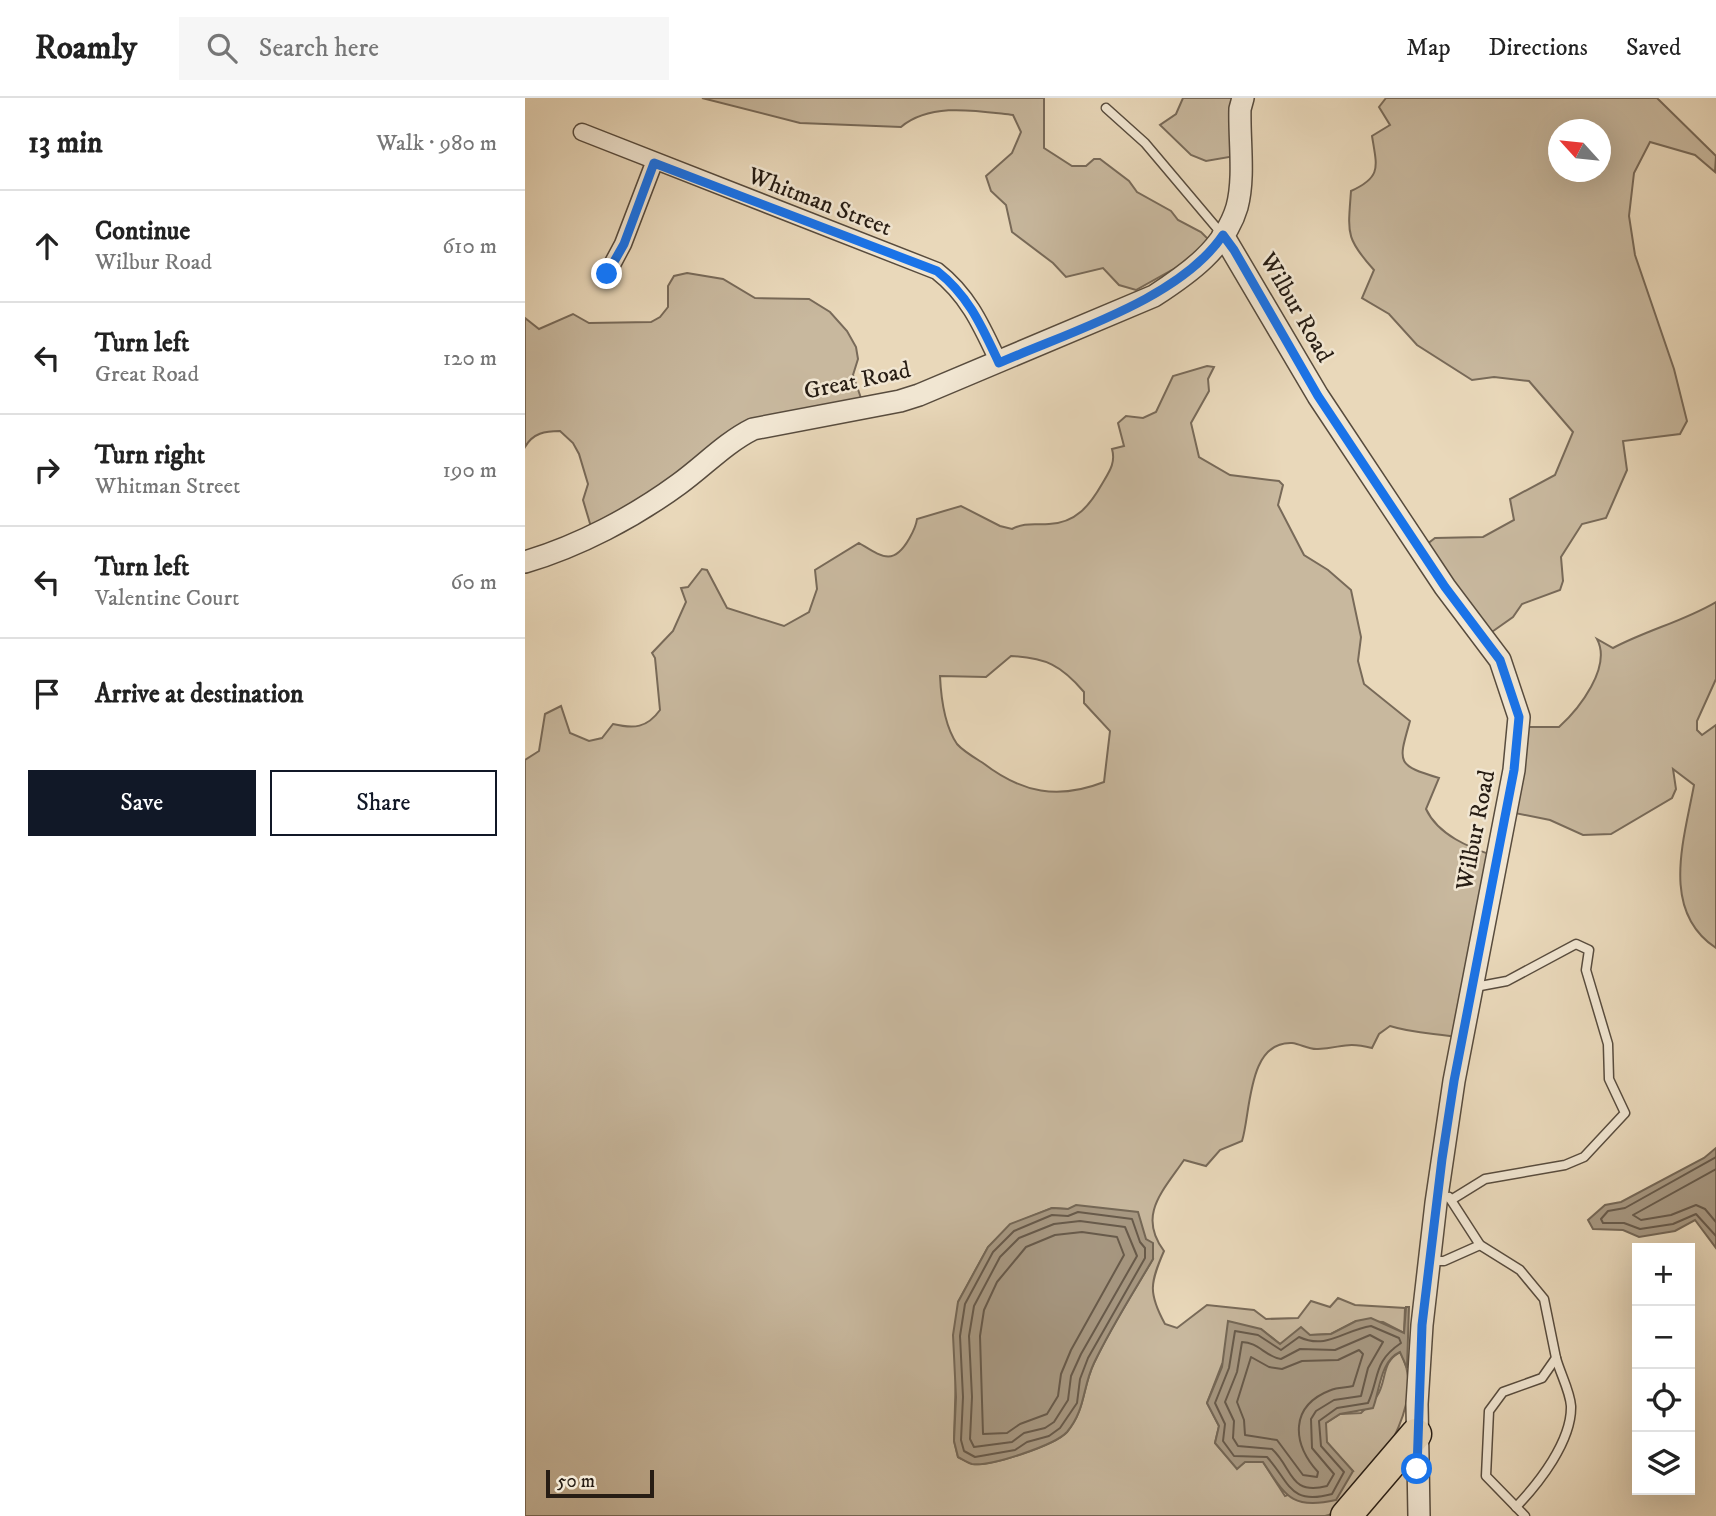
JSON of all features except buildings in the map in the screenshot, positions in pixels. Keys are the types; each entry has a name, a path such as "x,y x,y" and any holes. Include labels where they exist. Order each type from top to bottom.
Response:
{"highway":[{"path":"1346,1516 1416,1434"}],"street":[{"name":"Great Road","path":"525,562 554,553 637,511 679,484 735,438 753,429 900,401 999,363 1154,296 1204,260 1223,235 1237,207 1240,109 1243,98"},
{"name":"Whitman Street","path":"582,132 654,163 937,271 954,284 972,307 999,363"},
{"path":"607,274 624,244 654,163"},
{"name":"Wilbur Road","path":"1223,235 1318,396 1445,587 1500,660 1515,698 1519,717 1519,740 1471,988 1445,1191 1430,1261 1422,1325 1416,1434 1419,1507"}],"lane":[{"path":"1106,108 1145,143 1223,235"},
{"path":"1471,988 1507,981 1576,944 1589,950 1586,970 1608,1044 1609,1079 1625,1113 1584,1157 1565,1165 1485,1179 1445,1191 1480,1245 1520,1270 1544,1299 1556,1358 1571,1405 1567,1430 1542,1480 1516,1507"},
{"path":"1430,1261 1444,1261 1480,1245"},
{"path":"1525,1516 1486,1476 1489,1411 1503,1392 1542,1378 1556,1358"}],"shaded area":[{"path":"702,98 1044,98 1044,148 1072,166 1086,166 1094,159 1100,159 1129,181 1137,192 1171,211 1178,220 1201,232 1215,246 1136,290 1119,285 1103,268 1066,277 1053,263 1012,232 1006,205 991,191 986,176 1012,153 1021,132 1013,115 970,110 940,111 913,119 901,127 800,123"},
{"path":"1183,98 1254,98 1242,113 1241,155 1206,161 1191,155 1160,125 1176,114"},
{"path":"1386,98 1657,98 1716,156 1715,172 1695,155 1650,142 1634,173 1629,216 1635,255 1674,369 1687,421 1680,434 1623,441 1627,470 1606,518 1582,524 1561,557 1563,581 1560,590 1522,604 1513,617 1489,634 1422,548 1435,538 1483,537 1514,520 1510,499 1555,475 1573,432 1529,381 1494,377 1472,380 1417,345 1389,314 1362,298 1374,270 1353,242 1349,226 1351,191 1373,176 1376,163 1372,136 1390,125 1379,107"},
{"path":"687,273 723,279 755,298 809,299 830,312 847,331 856,347 858,359 853,375 862,401 777,425 594,537 583,500 588,484 573,443 560,431 540,434 525,447 525,318 539,329 573,314 589,323 651,322 660,317 668,307 668,286 674,276"},
{"path":"1207,366 1214,367 1208,379 1209,391 1191,423 1199,457 1230,475 1279,481 1283,485 1278,505 1304,555 1328,570 1351,590 1361,637 1358,661 1364,684 1410,721 1403,746 1404,760 1415,770 1439,778 1426,809 1431,818 1447,833 1465,844 1495,856 1462,1038 1390,1026 1379,1034 1372,1048 1349,1045 1315,1049 1292,1043 1277,1045 1266,1054 1253,1081 1242,1141 1220,1150 1206,1166 1184,1160 1161,1193 1153,1215 1156,1238 1164,1251 1153,1288 1156,1304 1165,1324 1177,1328 1207,1305 1254,1310 1266,1319 1298,1318 1311,1301 1330,1307 1338,1298 1355,1305 1405,1308 1404,1333 1383,1322 1356,1321 1331,1334 1310,1335 1280,1344 1261,1329 1222,1364 1207,1403 1219,1426 1215,1443 1237,1468 1245,1462 1263,1462 1285,1496 1353,1471 1326,1442 1326,1423 1340,1414 1361,1413 1377,1396 1387,1366 1400,1352 1407,1370 1408,1389 1405,1408 1389,1446 1348,1501 1325,1516 525,1516 525,760 539,751 545,714 561,706 570,733 589,741 602,738 613,724 639,726 655,716 660,710 655,658 652,653 673,631 686,602 681,588 688,587 702,569 707,570 727,608 784,626 809,612 817,589 815,570 859,543 880,555 892,556 898,553 910,536 917,519 961,506 1000,526 1012,529 1067,520 1081,512 1092,499 1112,463 1112,449 1124,446 1118,423 1126,416 1143,418 1156,412 1173,376","holes":["1011,656 1052,665 1068,675 1084,692 1084,703 1110,731 1104,782 1071,791 1041,791 1012,781 957,744 946,720 940,676 986,677","1052,1208 1068,1209 1153,1259 1122,1310 1090,1372 1078,1415 1067,1432 1050,1443 1022,1454 993,1462 971,1463 958,1457 954,1441 958,1302 988,1247 1010,1225"]},
{"path":"1716,602 1716,679 1697,721 1697,730 1702,735 1716,725 1716,948 1699,933 1688,915 1682,895 1682,851 1694,785 1673,769 1676,789 1672,798 1611,834 1583,835 1550,820 1510,812 1521,727 1559,727 1575,710 1597,674 1600,650 1597,639 1613,648"}],"water":[{"path":"1716,1148 1716,1248 1695,1220 1675,1231 1639,1237 1623,1230 1593,1229 1588,1220 1605,1205 1621,1202 1704,1158"},
{"path":"1076,1205 1138,1212 1146,1239 1153,1243 1153,1259 1122,1310 1090,1372 1078,1415 1067,1432 1050,1443 1022,1454 993,1462 970,1463 958,1457 954,1441 956,1397 953,1335 958,1302 988,1247 1010,1224 1052,1208 1068,1209"},
{"path":"1406,1307 1409,1307 1407,1368 1400,1352 1393,1356 1385,1369 1373,1408 1340,1414 1326,1423 1327,1442 1353,1471 1336,1500 1309,1503 1291,1498 1263,1462 1245,1462 1237,1469 1215,1443 1219,1426 1207,1403 1222,1367 1228,1321 1261,1329 1280,1344 1301,1327 1310,1335 1331,1334 1356,1321 1371,1318 1404,1333"}],"route":[{"path":"607,274 624,244 654,163 937,271 954,284 972,307 999,363 1154,296 1204,260 1223,235 1234,250 1318,396 1445,587 1500,660 1515,698 1519,717 1519,740 1514,770 1454,1081 1442,1159 1422,1325 1417,1404 1417,1469"}]}
